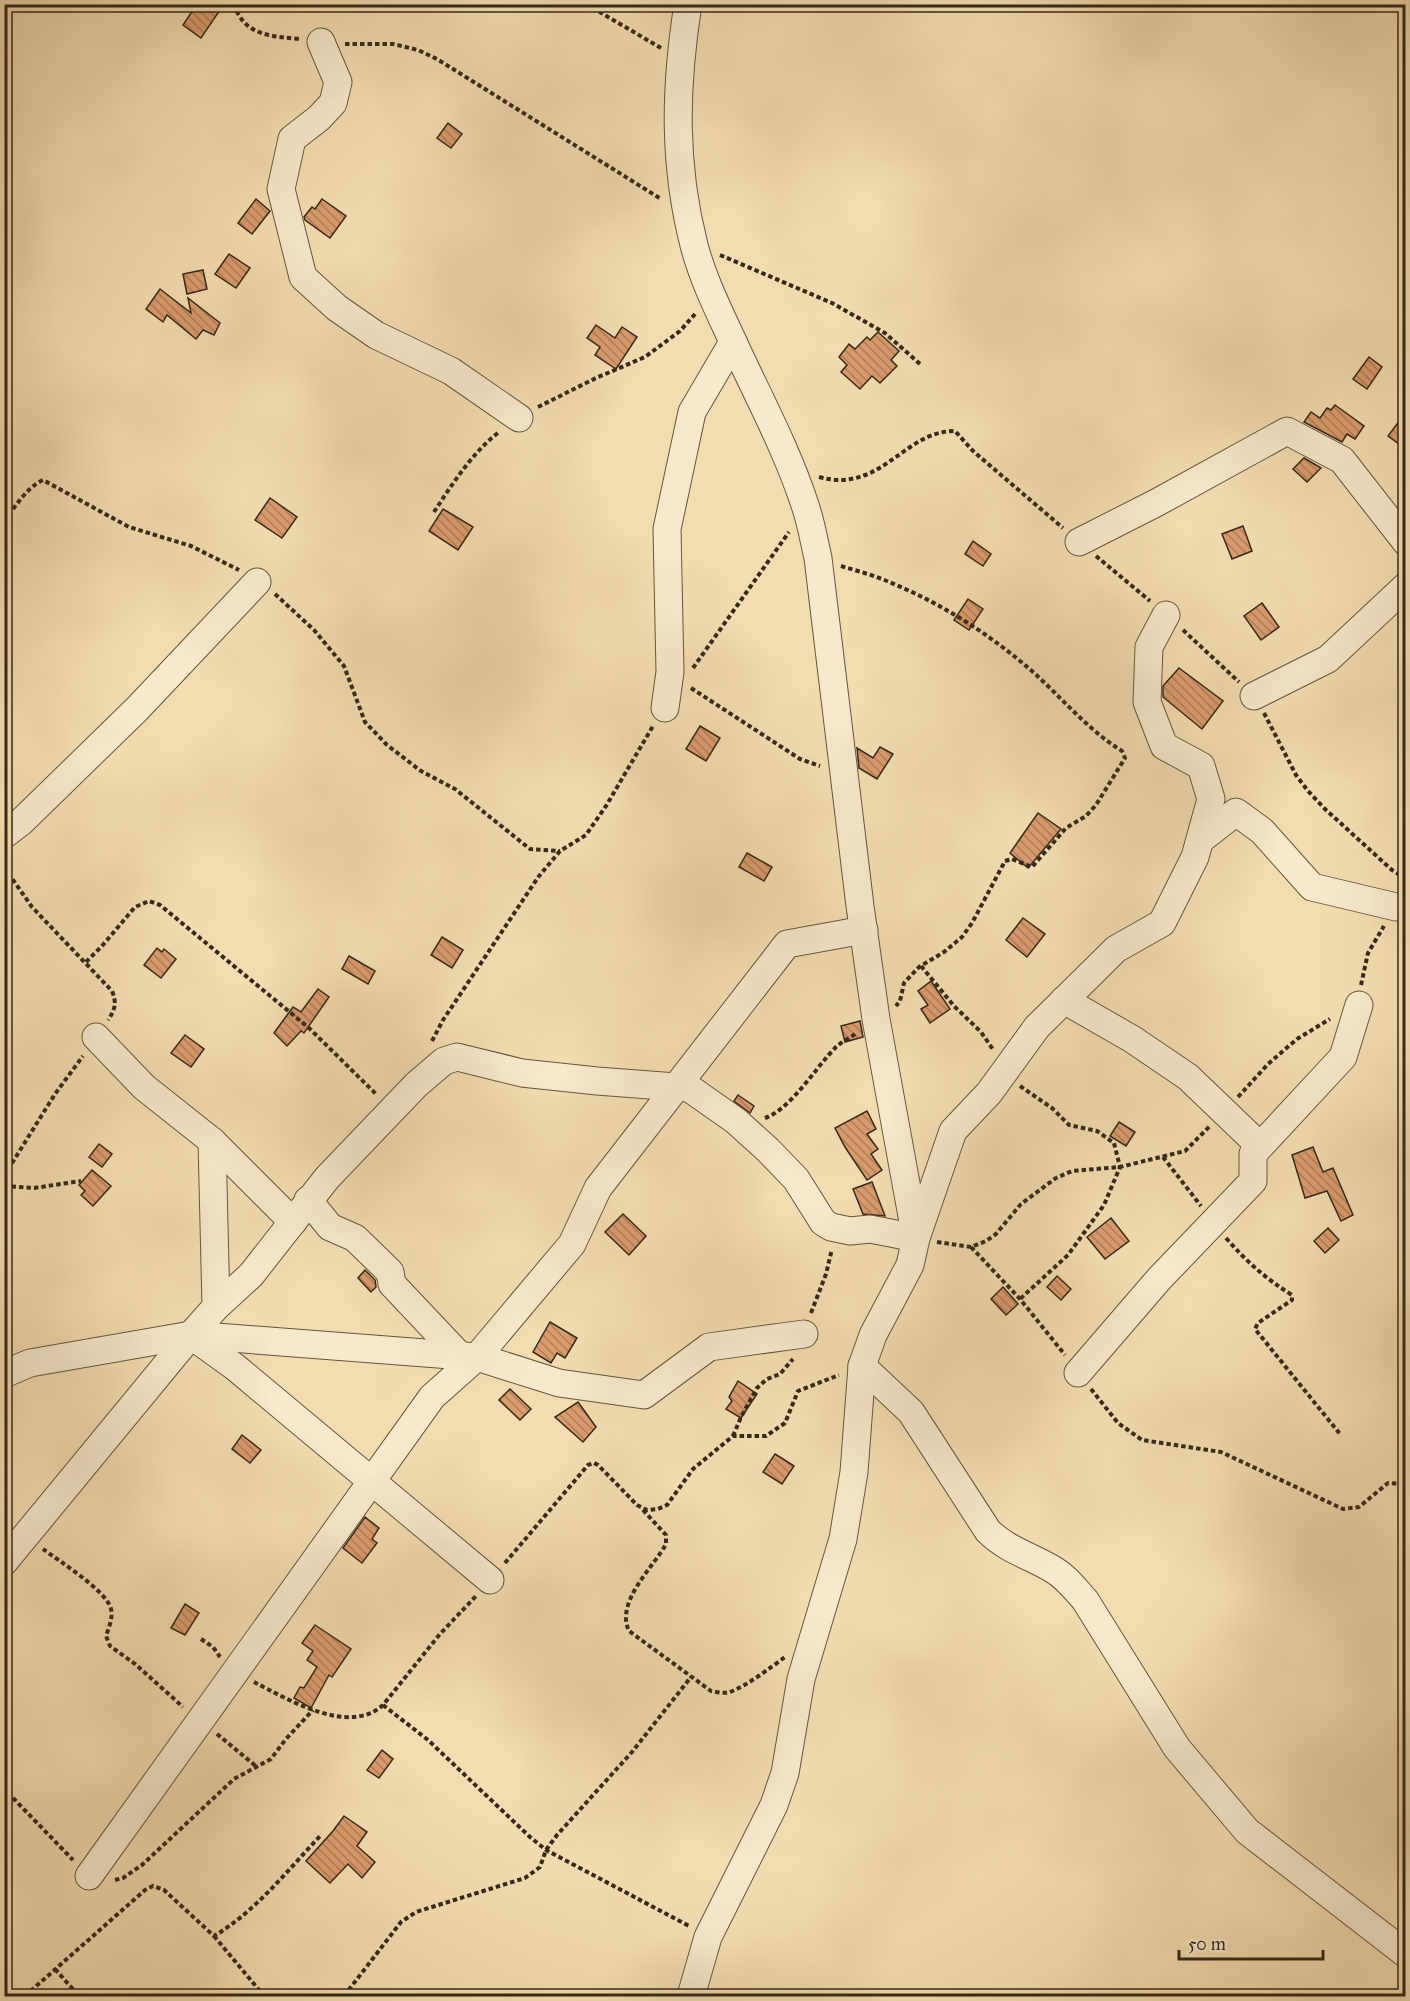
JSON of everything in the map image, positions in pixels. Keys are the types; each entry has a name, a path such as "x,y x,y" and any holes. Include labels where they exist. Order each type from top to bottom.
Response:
{"street":[{"path":"688,4 680,58 678,153 688,215 694,245 712,296 792,469 806,506 818,558 843,774 876,1019 916,1238"},
{"path":"321,42 338,82 333,103 319,118 292,139 281,189 303,277 337,308 375,335 451,371 519,418"},
{"path":"665,708 670,672 667,529 692,412 733,342"},
{"path":"1079,542 1156,503 1287,431 1342,460 1406,542"},
{"path":"4,834 21,822 137,709 257,582"},
{"path":"1254,696 1328,658 1406,586"},
{"path":"691,1996 708,1937 774,1805 785,1773 801,1679 843,1539 854,1472 862,1365 873,1335 910,1265 916,1238 952,1131 989,1093 1037,1027 1064,1000 1116,949 1162,923 1195,857 1211,799 1201,766 1164,746 1148,702 1149,647 1166,615"},
{"path":"1200,840 1236,812 1262,831 1312,887 1396,907"},
{"path":"88,1876 432,1396 572,1244 598,1188 787,944 864,930"},
{"path":"1064,1000 1131,1039 1188,1077 1260,1146"},
{"path":"1078,1373 1159,1279 1253,1181 1253,1154 1343,1057 1359,1005"},
{"path":"96,1037 144,1088 301,1211 356,1238 390,1272 392,1284 468,1356"},
{"path":"4,1562 191,1335 216,1307 251,1275 301,1211 393,1110 444,1060 458,1057 522,1073 689,1088 736,1121 768,1150 796,1179 823,1222 831,1227 850,1231 870,1229 916,1238"},
{"path":"212,1141 216,1307"},
{"path":"4,1374 30,1363 191,1335 468,1356 559,1383 644,1395 709,1347 804,1334"},
{"path":"191,1335 236,1367 490,1580"},
{"path":"862,1365 911,1412 988,1531 1017,1552 1055,1570 1084,1600 1177,1748 1247,1831 1406,1954"}],"path":[{"path":"234,4 238,16 247,26 264,35 360,45 393,44 418,50 437,59 688,215"},
{"path":"585,4 680,58"},
{"path":"694,245 832,303 885,333 921,365"},
{"path":"434,512 459,474 485,443 519,418 553,398 645,357 680,331 712,296"},
{"path":"792,469 836,481 871,474 926,439 942,431 955,431 973,451 1166,615 1254,696 1276,734 1296,776 1308,791 1392,870 1406,879"},
{"path":"4,521 24,495 36,483 43,480 129,527 190,546 238,570 274,594 314,630 344,666 354,698 365,722 387,745 421,771 455,789 530,849 560,851"},
{"path":"688,674 806,506"},
{"path":"736,1121 769,1117 798,1092 838,1045 891,1011 900,1001 904,983 919,967 944,952 962,937 972,923 1005,861 1012,859 1032,867 1066,828 1091,811 1125,758 1122,751 1082,720 1032,672 986,635 934,604 890,582 818,558"},
{"path":"432,1041 442,1020 539,876 560,851 586,836 665,708 683,683 800,759 843,774"},
{"path":"4,867 32,907 86,962 112,991 116,1000 115,1011 55,1094 4,1176"},
{"path":"86,962 135,907 149,901 160,905 309,1028 393,1110"},
{"path":"1163,1157 1205,1212"},
{"path":"1020,1299 1068,1255 1104,1205 1120,1167"},
{"path":"4,1186 34,1188 81,1181"},
{"path":"1219,1230 1250,1265 1265,1278 1292,1294 1292,1300 1258,1323 1255,1329 1340,1434"},
{"path":"971,1247 1020,1299 1118,1423 1142,1440 1221,1452 1343,1509 1359,1507 1388,1483 1406,1484"},
{"path":"637,1505 647,1510 667,1505 693,1469 733,1436 766,1436 785,1423 798,1391 862,1365"},
{"path":"201,1639 213,1647 234,1672 313,1710 346,1717 363,1717 374,1713 588,1465 594,1463 651,1517 666,1535 666,1544 634,1592 626,1611 625,1623 629,1631 711,1691 730,1692 768,1669 816,1633"},
{"path":"26,1536 107,1597 111,1610 111,1621 106,1636 110,1646 135,1664 183,1707 257,1767"},
{"path":"344,1996 401,1922 416,1912 525,1878 540,1867 546,1850 557,1835 632,1752 691,1677"},
{"path":"383,1705 428,1740 546,1850 708,1937"},
{"path":"214,1936 255,1904 321,1835"},
{"path":"25,1996 145,1890 153,1886 165,1890 214,1936 264,1996"},
{"path":"55,1969 79,1996"},
{"path":"244,1996 258,1989"}],"building":[{"path":"197,4 224,4 201,38 183,25"},
{"path":"448,123 462,134 451,148 437,138"},
{"path":"256,199 270,211 252,234 238,223"},
{"path":"322,199 346,216 330,238 304,217 312,207 315,209"},
{"path":"229,254 250,268 236,288 215,274"},
{"path":"203,270 207,289 187,294 183,274"},
{"path":"160,289 191,313 188,298 220,323 214,335 203,330 196,339 167,315 163,322 146,309"},
{"path":"596,325 615,338 622,327 637,337 616,369 595,355 600,347 587,338"},
{"path":"878,332 899,351 891,360 897,366 880,383 872,376 860,389 841,372 847,365 839,357 849,344 855,349 867,337 870,340"},
{"path":"1369,357 1382,367 1367,389 1353,379"},
{"path":"1335,405 1364,426 1355,439 1347,434 1342,442 1304,422 1311,412 1320,418 1327,408 1331,410"},
{"path":"1406,412 1406,449 1388,436"},
{"path":"1304,458 1321,468 1307,482 1293,469"},
{"path":"270,498 297,517 282,538 255,520"},
{"path":"443,509 473,527 458,550 429,531"},
{"path":"1243,526 1252,551 1232,559 1222,534"},
{"path":"973,541 991,554 983,566 965,554"},
{"path":"968,599 983,609 969,630 954,620"},
{"path":"1262,603 1279,627 1261,640 1244,616"},
{"path":"1179,668 1223,701 1202,729 1163,697 1163,686"},
{"path":"700,726 720,738 706,761 686,749"},
{"path":"880,747 893,754 877,779 859,768 857,748 873,758"},
{"path":"1038,813 1061,829 1028,868 1010,853"},
{"path":"747,853 772,867 764,881 739,867"},
{"path":"1023,918 1045,934 1027,957 1006,940"},
{"path":"442,937 463,950 452,968 431,955"},
{"path":"157,948 162,952 164,949 176,959 161,978 144,965"},
{"path":"349,956 375,971 368,984 342,969"},
{"path":"931,981 950,1009 930,1023 921,1009 928,1005 918,991"},
{"path":"318,989 329,997 304,1033 301,1031 287,1046 274,1033 293,1007 301,1012"},
{"path":"860,1021 863,1037 845,1042 841,1026"},
{"path":"185,1035 204,1049 191,1067 171,1053"},
{"path":"738,1095 754,1106 750,1113 734,1101"},
{"path":"867,1111 876,1129 867,1134 878,1149 871,1154 882,1170 867,1180 835,1128"},
{"path":"1119,1122 1135,1132 1126,1146 1110,1136"},
{"path":"99,1144 112,1154 102,1167 89,1157"},
{"path":"1313,1147 1323,1172 1333,1168 1353,1215 1341,1221 1327,1191 1305,1198 1292,1155"},
{"path":"92,1170 111,1186 93,1206 81,1195 85,1191 79,1185"},
{"path":"872,1182 885,1216 863,1214 853,1189"},
{"path":"623,1214 646,1236 629,1255 605,1232"},
{"path":"1111,1218 1129,1241 1105,1259 1087,1237"},
{"path":"1328,1228 1339,1240 1325,1253 1314,1241"},
{"path":"365,1270 375,1280 376,1287 371,1292 358,1278"},
{"path":"1057,1276 1071,1289 1061,1300 1047,1287"},
{"path":"1003,1287 1018,1304 1006,1315 991,1299"},
{"path":"550,1322 577,1338 565,1358 557,1353 551,1363 533,1352"},
{"path":"738,1381 757,1394 741,1418 726,1409 732,1401 729,1397"},
{"path":"510,1389 531,1409 520,1420 499,1400"},
{"path":"578,1402 596,1427 583,1442 555,1417"},
{"path":"242,1435 261,1450 250,1463 232,1449"},
{"path":"775,1454 794,1466 782,1484 763,1472"},
{"path":"365,1517 379,1528 372,1539 377,1543 362,1563 343,1548"},
{"path":"185,1604 199,1613 185,1635 171,1628"},
{"path":"315,1625 351,1649 332,1677 329,1675 311,1708 294,1698 300,1687 304,1688 317,1667 307,1660 313,1651 302,1643"},
{"path":"382,1750 393,1759 379,1778 367,1770"},
{"path":"344,1816 367,1832 357,1846 375,1862 362,1878 348,1864 330,1883 306,1861"}]}
